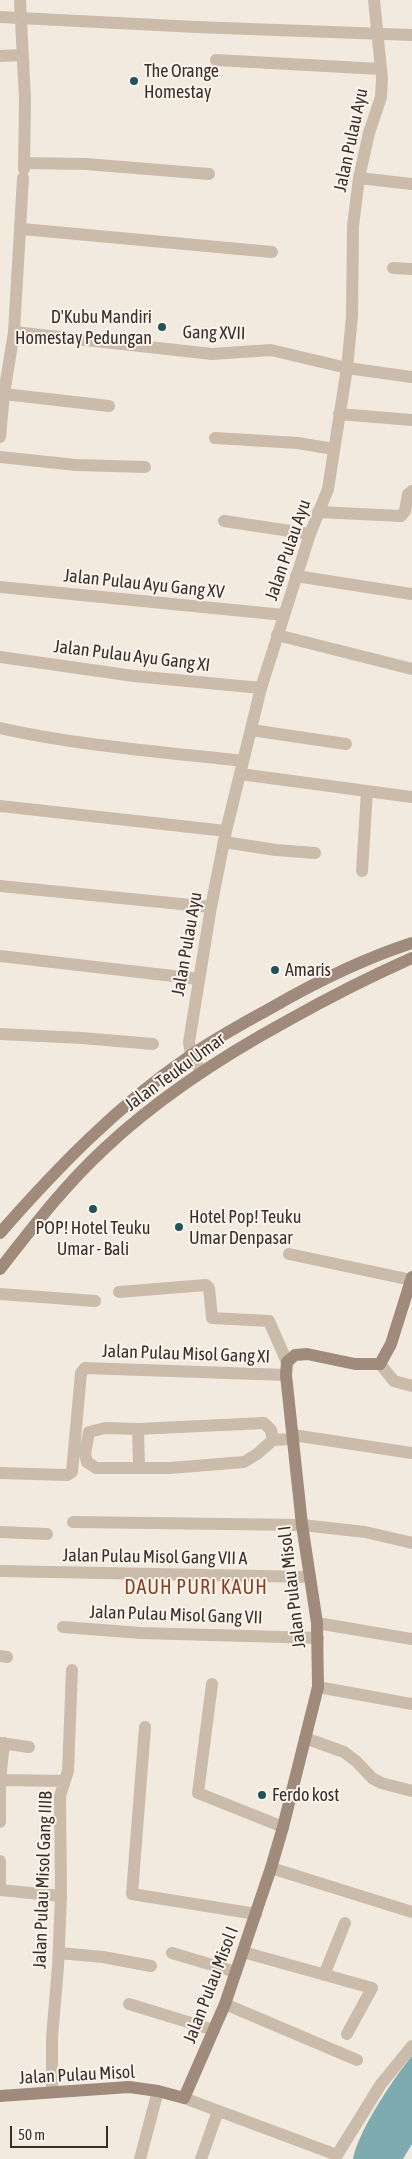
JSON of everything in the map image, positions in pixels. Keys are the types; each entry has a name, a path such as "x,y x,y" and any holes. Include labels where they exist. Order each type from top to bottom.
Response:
{"street":[{"path":"0,437 4,394 4,367 14,332 22,229 25,100 20,0"},
{"name":"Jalan Pulau Ayu","path":"191,1055 189,1042 211,907 243,761 261,688 277,635 310,534 328,489 338,414 347,368 352,317 353,226 359,178 369,133 381,97 374,0"},
{"path":"0,17 196,27 412,34"},
{"path":"0,56 22,55"},
{"path":"216,60 380,69"},
{"path":"24,171 86,164 209,174"},
{"path":"359,178 412,184"},
{"path":"22,229 272,252"},
{"path":"393,268 412,268"},
{"name":"Gang XVII","path":"14,332 212,354 271,350 347,368 412,377"},
{"path":"4,394 109,406"},
{"path":"338,414 412,420"},
{"path":"215,438 298,443 333,449"},
{"path":"0,456 76,465 145,467"},
{"path":"318,512 401,516 405,511 408,494 412,491"},
{"path":"224,521 310,534"},
{"path":"296,576 412,594"},
{"name":"Jalan Pulau Ayu Gang XV","path":"0,587 284,615"},
{"path":"277,635 412,669"},
{"name":"Jalan Pulau Ayu Gang XI","path":"0,657 134,676 261,688"},
{"path":"0,728 51,740 243,761"},
{"path":"251,730 346,744"},
{"path":"240,774 412,796"},
{"path":"362,871 367,791"},
{"path":"0,806 225,837 286,852 315,853"},
{"path":"0,886 211,907"},
{"name":"Jalan Teuku Umar","path":"0,1233 48,1178 89,1139 124,1108 191,1055 304,989 373,957 412,943"},
{"path":"0,956 199,978"},
{"name":"Jalan Teuku Umar","path":"0,1269 63,1191 103,1149 136,1120 230,1052 319,1003 412,958"},
{"path":"0,1034 153,1044"},
{"path":"191,1055 201,1072"},
{"path":"289,1254 411,1278 391,1344 380,1364"},
{"path":"119,1292 206,1285 209,1288 212,1318 269,1321 287,1362 295,1355 308,1354 355,1364 380,1364"},
{"path":"0,1294 95,1301"},
{"name":"Jalan Pulau Misol I","path":"184,2098 225,2004 271,1868 318,1687 317,1622 302,1525 286,1375 287,1362"},
{"path":"380,1364 394,1381 412,1386"},
{"name":"Jalan Pulau Misol Gang XI","path":"0,1473 67,1475 72,1472 81,1373 85,1368 286,1375"},
{"path":"273,1440 272,1430 264,1423 138,1429 105,1428 90,1432 85,1454 87,1462 96,1468 170,1468 244,1462 273,1440 294,1437 412,1453"},
{"path":"138,1429 139,1467"},
{"path":"73,1522 302,1525 365,1532 412,1543"},
{"path":"0,1532 48,1534"},
{"name":"Jalan Pulau Misol Gang VII A","path":"0,1571 310,1577"},
{"path":"317,1622 412,1639"},
{"name":"Jalan Pulau Misol Gang VII","path":"63,1627 141,1632 318,1638"},
{"name":"Jalan Pulau Misol Gang IIIB","path":"52,2092 52,2037 59,1953 61,1896 60,1796 69,1759 72,1670"},
{"path":"212,1684 198,1793 283,1827"},
{"path":"318,1687 412,1704"},
{"path":"145,1727 132,1894 256,1914"},
{"path":"305,1738 344,1752 357,1762 372,1778 381,1783 412,1791"},
{"path":"0,1822 2,1743 29,1747"},
{"path":"0,1780 65,1781"},
{"path":"0,1861 0,1890 61,1896"},
{"path":"271,1868 412,1912"},
{"path":"324,1975 345,1923"},
{"path":"242,1952 372,1988 347,2034"},
{"path":"59,1953 151,1966"},
{"path":"172,1953 236,1972"},
{"path":"129,2004 214,2030"},
{"path":"225,2004 357,2060"},
{"path":"184,2098 328,2155 412,2046"},
{"name":"Jalan Pulau Misol","path":"0,2096 129,2087 158,2091 184,2098"},
{"path":"140,2159 158,2091"},
{"path":"202,2159 218,2111"}],"water":[{"path":"412,2056 412,2144 403,2159 353,2159 361,2135 386,2091"}],"place":[{"name":"The Orange Homestay","path":"134,81"},
{"name":"D'Kubu Mandiri Homestay Pedungan","path":"162,327"},
{"name":"Amaris","path":"275,970"},
{"name":"POP! Hotel Teuku Umar - Bali","path":"93,1209"},
{"name":"Hotel Pop! Teuku Umar Denpasar","path":"179,1227"},
{"name":"Ferdo kost","path":"262,1795"}],"district":[{"name":"DAUH PURI KAUH","path":"196,1588"}]}
